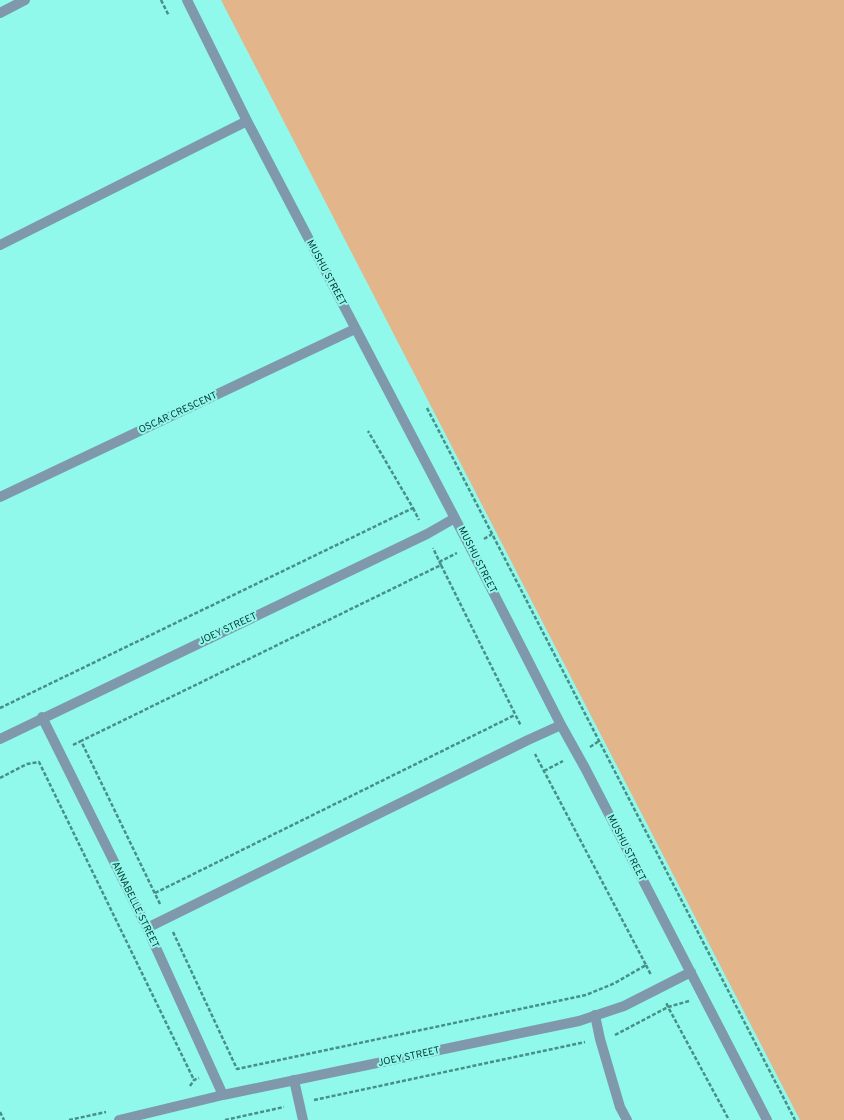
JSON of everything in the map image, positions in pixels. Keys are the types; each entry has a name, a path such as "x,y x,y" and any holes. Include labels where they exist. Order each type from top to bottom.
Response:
{"street":[{"path":"0,12 25,0"},
{"name":"MUSHU STREET","path":"187,0 247,121 455,518 561,725 589,775 767,1120"},
{"path":"0,244 247,121"},
{"name":"OSCAR CRESCENT","path":"0,497 355,329"},
{"name":"JOEY STREET","path":"0,738 426,534 455,518"},
{"name":"ANNABELLE STREET","path":"42,717 146,928 223,1095"},
{"path":"146,928 507,750 561,725"},
{"name":"JOEY STREET","path":"119,1120 223,1095 579,1021 624,1006 691,972"},
{"path":"595,1015 600,1038 620,1107 627,1120"},
{"path":"294,1080 303,1120"}],"path":[{"path":"161,0 169,16"},
{"path":"427,408 795,1120"},
{"path":"0,708 413,508 368,431"},
{"path":"154,893 515,715"},
{"path":"0,778 27,764 39,762 194,1080"},
{"path":"646,965 729,1120"},
{"path":"225,1120 562,1048 615,1035 668,1007"},
{"path":"0,1112 4,1120"}],"shaded area":[{"path":"221,0 844,0 844,1120 800,1120"}]}
